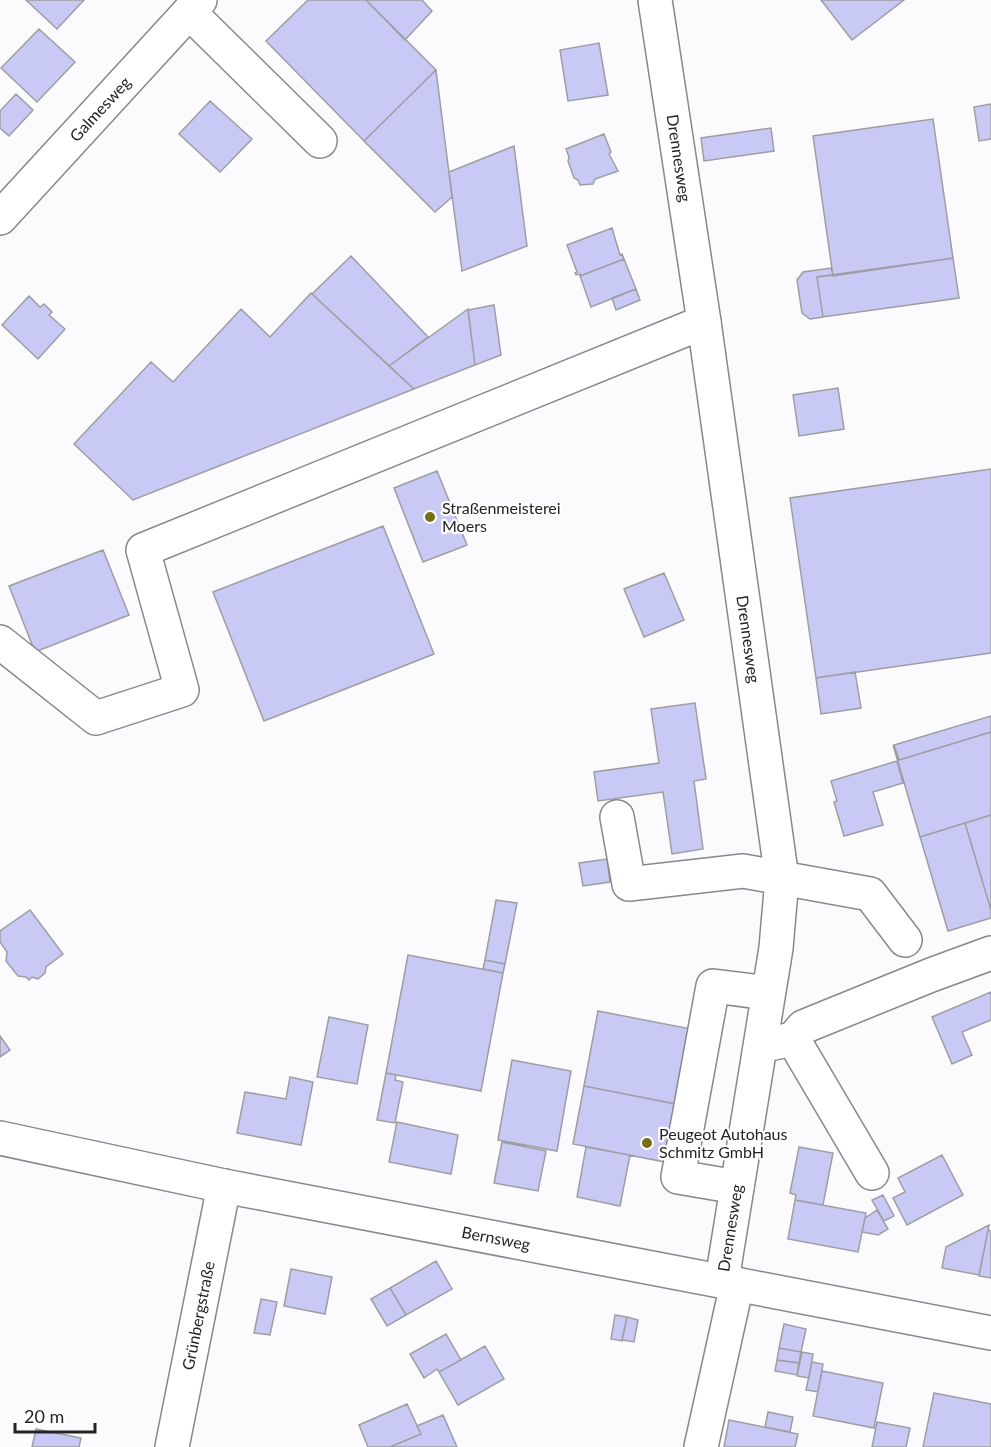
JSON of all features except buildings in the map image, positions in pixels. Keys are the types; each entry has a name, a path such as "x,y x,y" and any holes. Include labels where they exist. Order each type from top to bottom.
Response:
{"street":[{"name":"Drennesweg","path":"655,0 704,322 782,879 776,948 737,1187 730,1282 700,1447"},
{"path":"195,6 320,141"},
{"name":"Galmesweg","path":"0,218 195,6"},
{"path":"0,642 96,718 182,690 143,550 704,322"},
{"path":"617,817 629,884 743,871 870,894 905,940"},
{"path":"760,1045 794,1039 803,1027 991,953"},
{"path":"737,1187 678,1177 713,986 768,993"},
{"path":"794,1039 872,1173"},
{"name":"Bernsweg","path":"0,1138 224,1186 991,1333"},
{"name":"Grünbergstraße","path":"172,1447 224,1186"}],"place":[{"name":"Straßenmeisterei Moers","path":"430,517"},
{"name":"Peugeot Autohaus Schmitz GmbH","path":"647,1143"}]}
